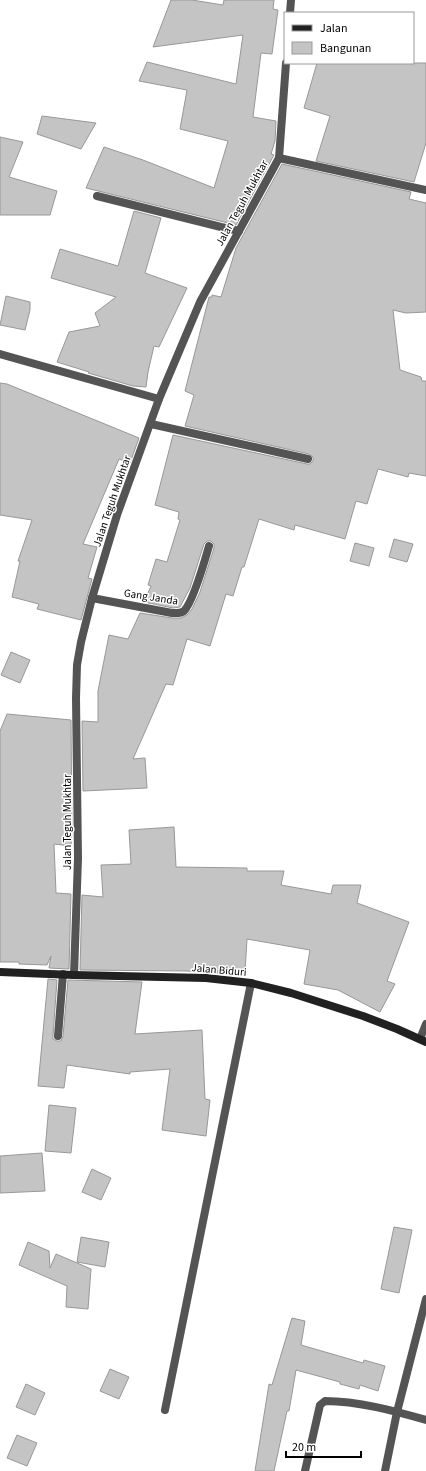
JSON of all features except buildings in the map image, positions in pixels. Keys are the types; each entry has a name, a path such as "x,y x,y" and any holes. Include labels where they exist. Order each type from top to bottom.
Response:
{"street":[{"path":"290,12 291,0"},
{"name":"Jalan Teguh Mukhtar","path":"74,975 78,858 77,665 81,642 92,598 117,515 160,399 200,302 279,158 286,64"},
{"path":"279,158 426,190"},
{"path":"98,196 221,228 239,231"},
{"path":"0,354 160,399"},
{"path":"151,424 308,459"},
{"name":"Gang Janda","path":"92,598 177,614 183,612 187,607 200,576 210,546"},
{"name":"Jalan Biduri","path":"0,972 206,978 251,983 291,993 363,1016 423,1041"},
{"path":"58,1036 63,974"},
{"path":"165,1410 251,983"},
{"path":"423,1041 426,1024"},
{"path":"385,1471 397,1412 426,1299"},
{"path":"304,1471 320,1405 325,1401 357,1404 397,1412 426,1420"}]}
